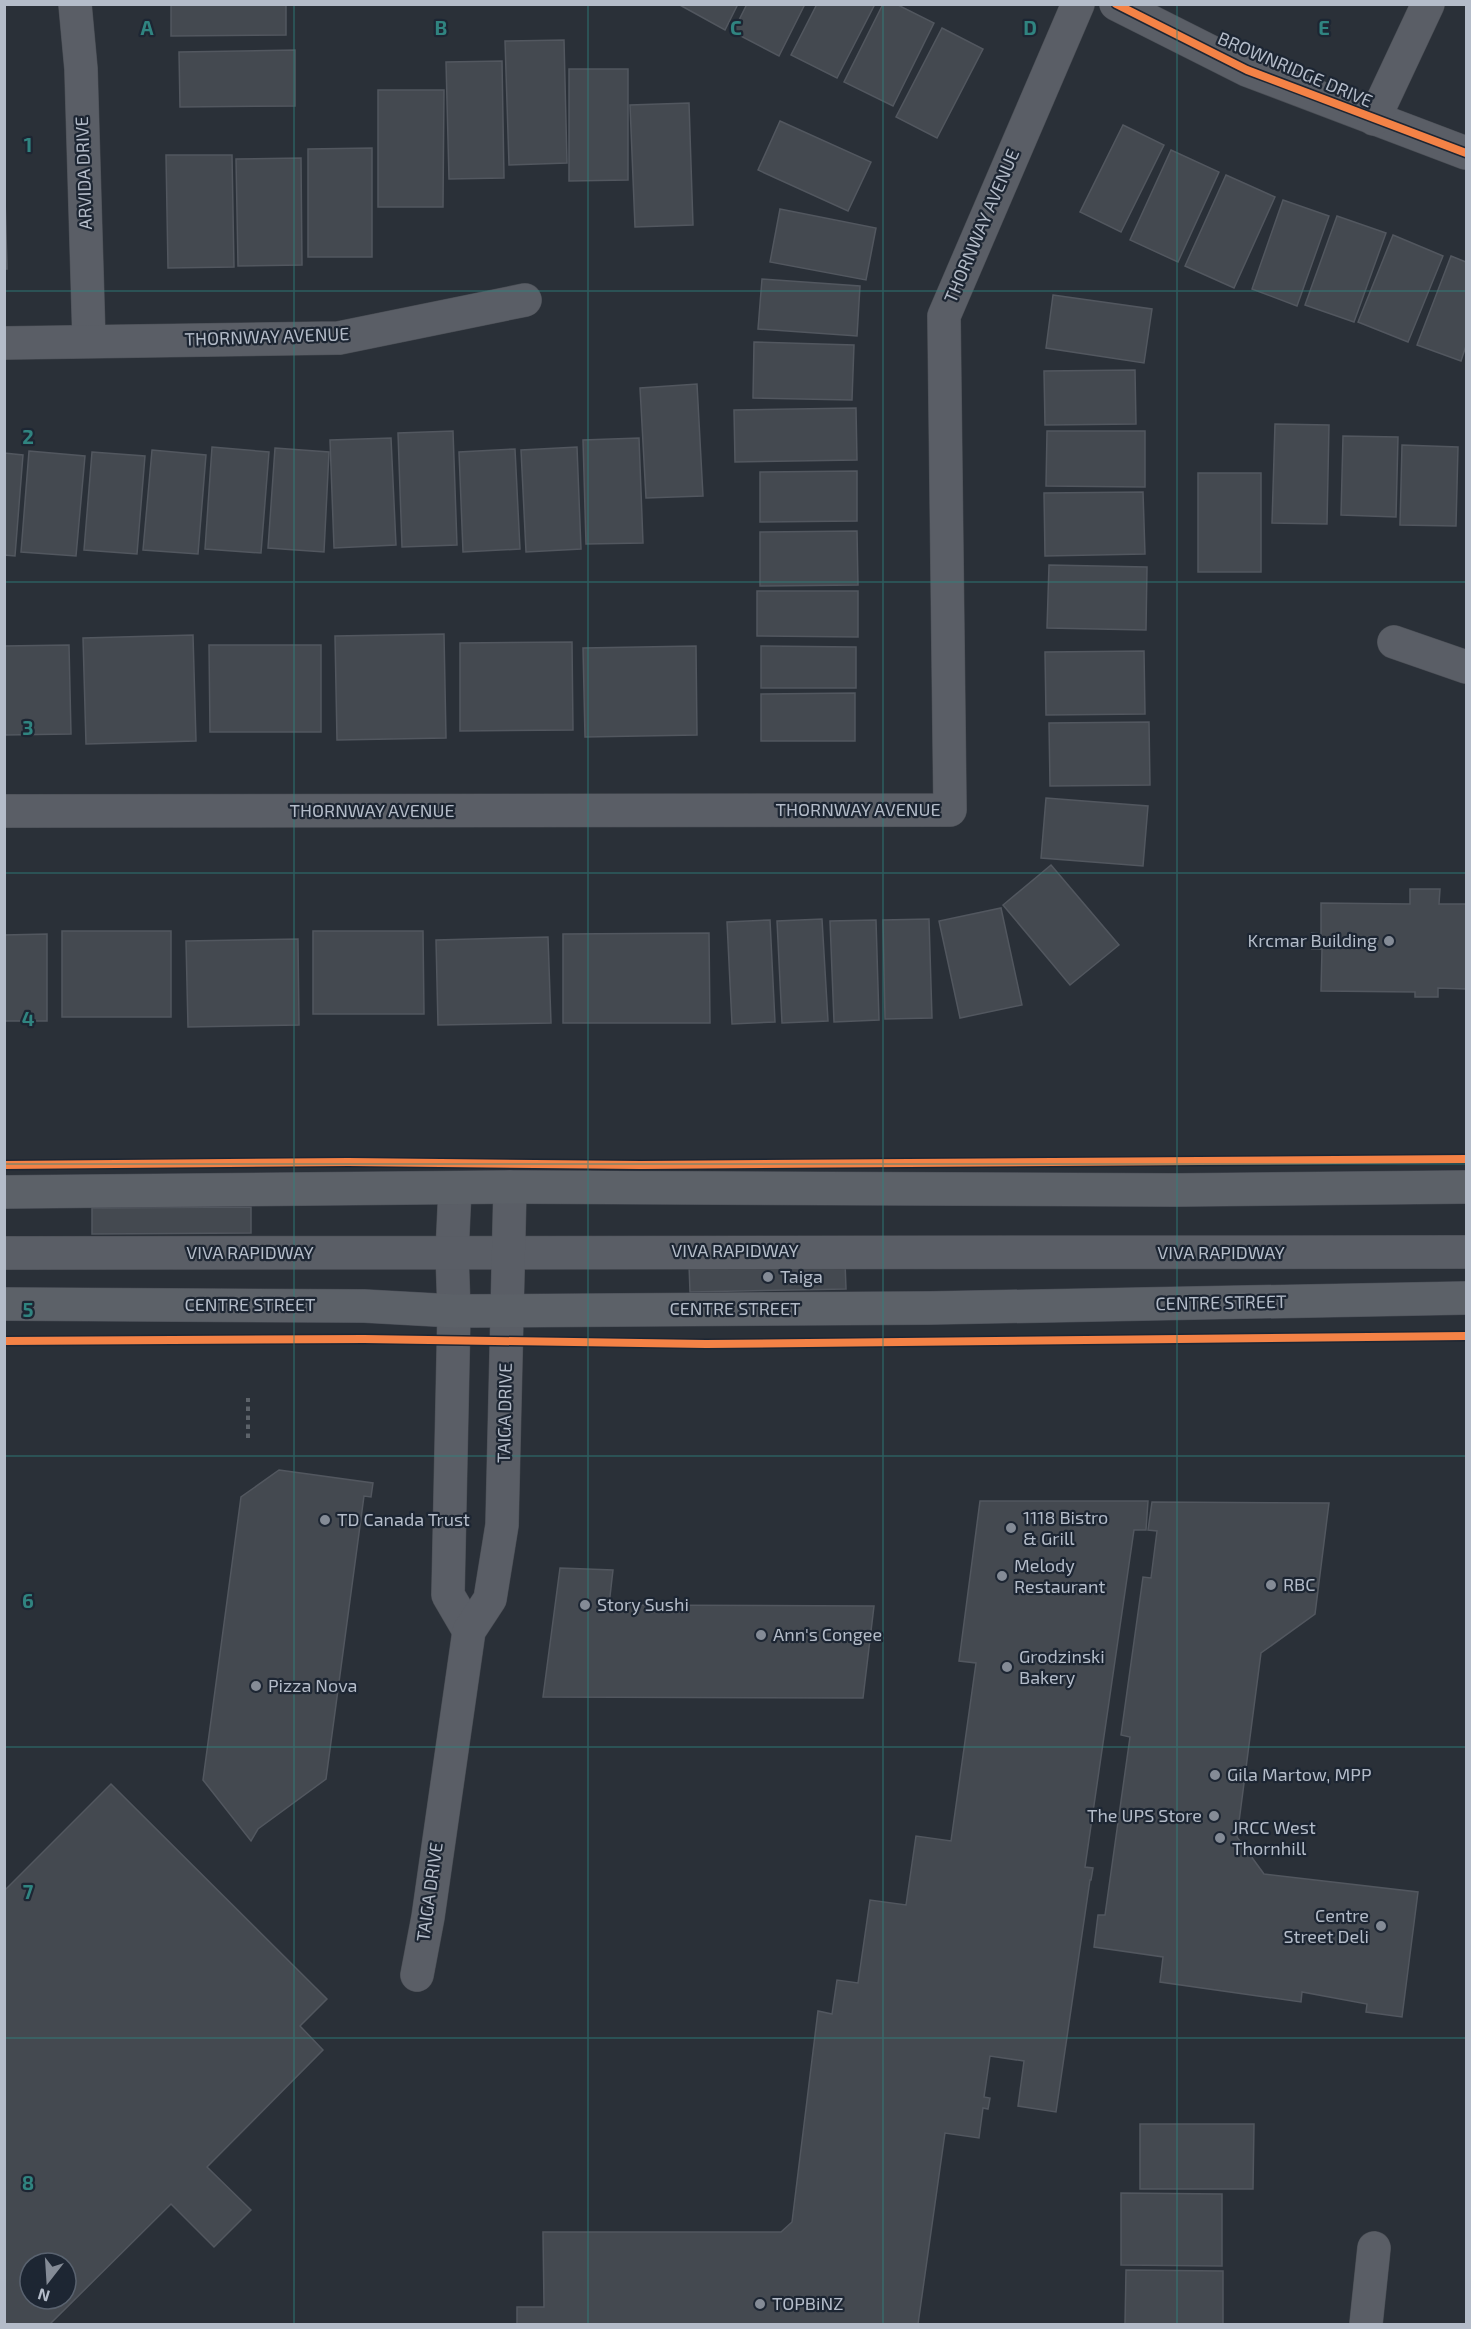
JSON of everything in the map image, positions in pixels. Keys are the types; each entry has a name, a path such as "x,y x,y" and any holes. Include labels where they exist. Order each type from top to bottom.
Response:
{"main road":[{"path":"4,1192 510,1187 1177,1190 1467,1187"},
{"name":"CENTRE STREET","path":"4,1304 364,1306 454,1311 508,1311 929,1308 1467,1298"}],"street":[{"name":"ARVIDA DRIVE","path":"75,4 81,69 89,341"},
{"name":"THORNWAY AVENUE","path":"4,812 950,810 944,316 1078,4"},
{"name":"BROWNRIDGE DRIVE","path":"1116,4 1247,70 1467,153"},
{"path":"1374,119 1428,4"},
{"name":"THORNWAY AVENUE","path":"4,343 339,338 525,300"},
{"path":"1394,642 1467,667"},
{"name":"TAIGA DRIVE","path":"417,1975 428,1917 469,1631 490,1599 502,1525 510,1187"},
{"path":"455,1188 452,1253 454,1311 448,1595 469,1631"},
{"name":"VIVA RAPIDWAY","path":"4,1253 1467,1252"},
{"path":"1366,2325 1374,2248"}],"path":[{"path":"248,1398 248,1438"}],"building":[{"path":"171,4 286,4 286,35 171,36"},
{"path":"678,4 738,4 725,30"},
{"path":"747,4 805,4 779,56 733,32"},
{"path":"817,4 875,4 837,78 791,55"},
{"path":"883,4 896,4 934,23 893,106 844,82"},
{"path":"942,28 983,49 937,138 896,117"},
{"path":"564,40 567,163 509,165 505,41"},
{"path":"295,50 295,106 180,107 179,52"},
{"path":"502,61 504,178 449,179 446,62"},
{"path":"569,69 628,69 628,180 569,181"},
{"path":"378,90 444,90 443,207 378,207"},
{"path":"689,103 693,225 635,227 630,105"},
{"path":"780,121 871,162 848,211 758,170"},
{"path":"1123,125 1164,145 1121,232 1080,212"},
{"path":"372,148 372,257 308,257 308,149"},
{"path":"1171,150 1219,172 1178,262 1130,240"},
{"path":"166,155 232,155 234,267 168,268"},
{"path":"301,158 302,265 238,266 236,159"},
{"path":"4,161 7,269 4,269"},
{"path":"1226,175 1275,197 1234,288 1185,266"},
{"path":"1283,200 1329,216 1297,306 1252,289"},
{"path":"780,209 876,228 866,280 770,262"},
{"path":"1337,216 1386,233 1354,322 1305,305"},
{"path":"1393,235 1443,256 1408,342 1358,322"},
{"path":"1451,256 1466,262 1466,346 1461,361 1417,345"},
{"path":"762,279 860,286 857,336 758,329"},
{"path":"1053,295 1152,309 1144,363 1046,348"},
{"path":"754,342 854,345 852,400 753,398"},
{"path":"1135,370 1136,424 1045,425 1044,371"},
{"path":"697,384 703,496 646,498 640,388"},
{"path":"856,408 857,460 735,462 734,410"},
{"path":"1275,424 1329,425 1327,524 1272,523"},
{"path":"453,431 457,545 402,547 398,433"},
{"path":"1047,431 1145,431 1145,487 1046,486"},
{"path":"1343,436 1398,437 1396,517 1341,515"},
{"path":"391,438 396,545 334,548 330,440"},
{"path":"639,438 643,543 586,544 583,440"},
{"path":"1402,445 1458,447 1456,526 1400,525"},
{"path":"212,447 269,452 261,553 205,549"},
{"path":"577,447 581,549 526,552 521,450"},
{"path":"275,448 329,452 324,552 268,548"},
{"path":"515,449 520,549 463,552 459,452"},
{"path":"152,450 206,455 198,554 143,550"},
{"path":"29,451 85,456 76,556 21,552"},
{"path":"92,452 145,456 137,554 84,550"},
{"path":"4,453 23,455 15,556 4,555"},
{"path":"857,471 857,521 760,522 760,472"},
{"path":"1198,473 1261,473 1261,572 1198,572"},
{"path":"1143,492 1145,554 1045,556 1044,493"},
{"path":"857,531 858,585 760,586 760,532"},
{"path":"1049,565 1147,567 1146,630 1047,628"},
{"path":"757,591 858,591 858,637 757,636"},
{"path":"444,634 446,738 337,740 335,636"},
{"path":"193,635 196,741 86,744 83,638"},
{"path":"572,642 573,730 460,731 460,643"},
{"path":"69,645 71,734 4,735 4,646"},
{"path":"209,645 321,645 321,732 210,732"},
{"path":"696,646 697,735 585,737 583,648"},
{"path":"761,646 856,647 856,688 761,688"},
{"path":"1144,651 1145,714 1046,715 1045,652"},
{"path":"855,693 855,741 761,741 761,694"},
{"path":"1149,722 1150,785 1050,786 1049,723"},
{"path":"1046,798 1148,806 1143,866 1041,858"},
{"path":"1051,865 1119,945 1070,985 1003,905"},
{"name":"Krcmar Building","path":"1410,889 1440,889 1439,904 1466,904 1466,989 1438,988 1438,997 1415,997 1415,992 1321,991 1322,949 1312,949 1312,933 1321,934 1321,903 1410,904"},
{"path":"1001,908 1022,1005 960,1018 939,921"},
{"path":"822,919 828,1021 782,1023 777,921"},
{"path":"929,919 932,1018 885,1019 883,920"},
{"path":"770,920 775,1022 732,1024 727,922"},
{"path":"876,920 879,1020 834,1022 830,921"},
{"path":"62,931 171,931 171,1017 62,1017"},
{"path":"313,931 423,931 424,1014 313,1014"},
{"path":"709,933 710,1023 563,1023 563,934"},
{"path":"47,934 47,1021 4,1021 4,935"},
{"path":"548,937 551,1023 438,1025 436,940"},
{"path":"298,939 299,1025 188,1027 186,941"},
{"path":"251,1207 251,1233 92,1234 92,1208"},
{"name":"Taiga","path":"845,1262 846,1289 690,1292 689,1265"},
{"path":"279,1470 373,1483 371,1497 364,1496 326,1779 258,1829 251,1841 203,1780 241,1497"},
{"path":"980,1501 1148,1501 1146,1530 1134,1530 1085,1867 1093,1868 1056,2112 1018,2106 1024,2061 990,2056 984,2097 990,2098 988,2109 983,2108 979,2138 945,2133 918,2324 517,2324 517,2307 544,2307 543,2232 781,2232 792,2222 818,2011 832,2014 837,1980 858,1983 870,1900 906,1905 916,1836 951,1841 976,1663 959,1661"},
{"path":"1152,1502 1329,1503 1315,1614 1261,1653 1237,1837 1264,1874 1418,1892 1402,2017 1366,2012 1367,2004 1302,1992 1301,2002 1160,1982 1163,1957 1094,1947 1098,1915 1105,1915 1130,1737 1121,1735 1143,1577 1151,1578 1157,1531 1148,1530"},
{"path":"560,1568 613,1570 609,1605 874,1606 863,1698 543,1697"},
{"path":"111,1784 327,1999 300,2026 323,2050 207,2167 251,2210 214,2247 171,2204 78,2296 78,2251 18,2251 18,2311 63,2311 50,2324 4,2324 4,1891"},
{"path":"1140,2124 1254,2124 1253,2189 1140,2189"},
{"path":"1121,2193 1222,2194 1222,2266 1121,2265"},
{"path":"1126,2270 1223,2271 1223,2324 1125,2324"}],"cycle path":[{"path":"1116,4 1247,70 1466,153"},
{"path":"4,1165 348,1162 641,1165 1466,1159"},
{"path":"4,1341 364,1339 706,1344 1466,1336"}],"place":[{"name":"Krcmar Building","path":"1389,941"},
{"name":"Taiga","path":"768,1277"},
{"name":"TD Canada Trust","path":"325,1520"},
{"name":"1118 Bistro & Grill","path":"1011,1528"},
{"name":"Melody Restaurant","path":"1002,1576"},
{"name":"RBC","path":"1271,1585"},
{"name":"Story Sushi","path":"585,1605"},
{"name":"Ann's Congee","path":"761,1635"},
{"name":"Grodzinski Bakery","path":"1007,1667"},
{"name":"Pizza Nova","path":"256,1686"},
{"name":"Gila Martow, MPP","path":"1215,1775"},
{"name":"The UPS Store","path":"1214,1816"},
{"name":"JRCC West Thornhill","path":"1220,1838"},
{"name":"Centre Street Deli","path":"1381,1926"},
{"name":"TOPBiNZ","path":"760,2304"}]}
